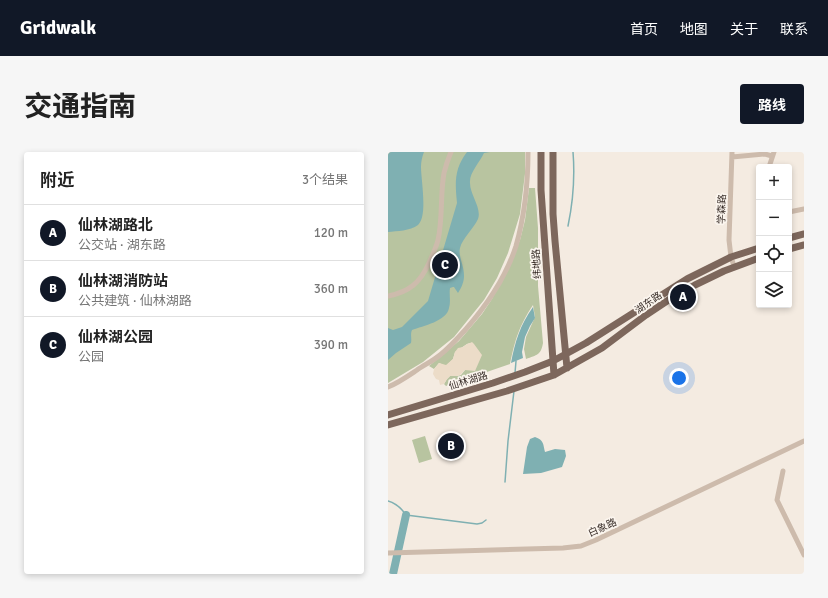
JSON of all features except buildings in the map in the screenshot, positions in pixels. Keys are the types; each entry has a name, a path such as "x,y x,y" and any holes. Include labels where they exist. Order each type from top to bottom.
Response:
{"main road":[{"name":"纬地路","path":"541,152 541,190 554,375"},
{"name":"纬地路","path":"553,152 553,214 567,368"},
{"path":"792,237 804,234"},
{"path":"792,248 804,245"},
{"name":"湖东路","path":"553,361 586,343 687,279 731,257 756,249"},
{"name":"湖东路","path":"554,375 602,348 670,299 734,266 756,259"},
{"name":"仙林湖路","path":"388,415 509,378 553,361"},
{"path":"388,425 523,386 554,375"}],"street":[{"path":"388,296 402,293 419,280 426,270 434,252 438,240 441,221 444,174 451,152"},
{"path":"388,388 440,355 456,340 481,311 494,290 508,266 516,246 526,200 528,152"},
{"path":"732,155 773,154 771,164"},
{"name":"学森路","path":"732,155 730,240 731,257 734,266"},
{"path":"792,211 804,209"},
{"name":"白象路","path":"388,553 563,548 581,546 804,441"},
{"path":"783,471 777,500 804,555"}],"green space":[{"path":"388,152 525,152 525,174 520,214 508,253 497,278 484,300 454,337 423,362 388,383"},
{"path":"529,188 535,188 538,228 538,286 543,343 541,350 536,355 526,359 524,349 526,337 535,317 533,305 518,333 510,364 446,386 444,384 450,376 461,375 465,370 470,343 455,352 453,359 446,366 439,363 434,369 429,366 459,341 482,314 492,299 520,240 525,220"},
{"path":"425,436 432,459 419,463 412,440"}],"shaded area":[{"path":"472,342 482,355 475,371 465,370 460,375 450,376 444,384 440,385 439,380 436,379 433,374 434,369 439,363 446,365 453,359 458,348"}],"water":[{"path":"388,152 424,152 421,165 423,214 421,220 418,225 411,228 388,232"},
{"path":"467,152 490,152 484,153 470,179 472,192 479,215 460,248 464,281 458,293 454,287 450,288 450,305 447,313 439,320 412,330 411,343 388,360 388,328 393,330 402,327 428,301 457,203 456,176 460,164"},
{"path":"533,307 535,318 525,337 522,352 523,358 511,363 519,334"},
{"path":"535,437 542,441 545,452 555,449 565,450 566,456 562,467 541,473 523,474 527,447 530,439"}],"waterway":[{"path":"568,226 573,189 573,152"},
{"path":"515,373 516,361"},
{"path":"505,482 514,391"},
{"path":"388,501 398,506 406,515 477,524 486,520"},
{"path":"393,574 406,515"}],"place":[{"name":"仙林湖公园","path":"445,265"},
{"name":"仙林湖路北","path":"683,297"},
{"name":"仙林湖消防站","path":"451,446"}]}
